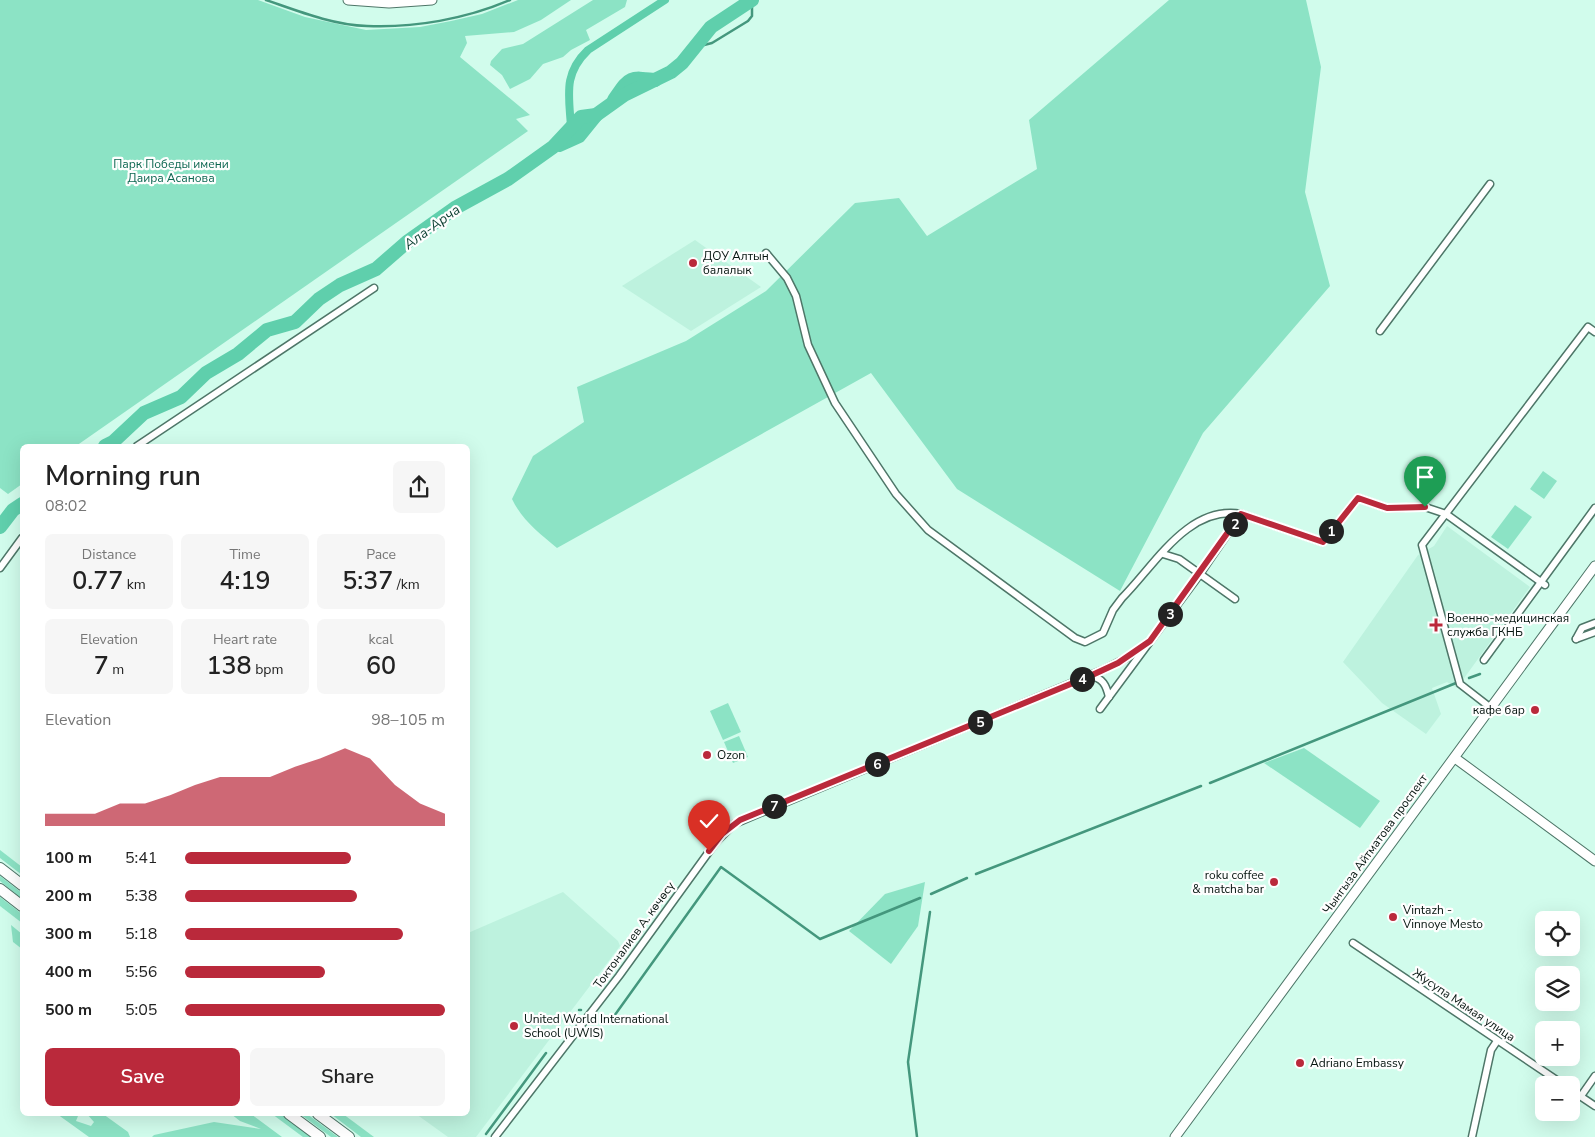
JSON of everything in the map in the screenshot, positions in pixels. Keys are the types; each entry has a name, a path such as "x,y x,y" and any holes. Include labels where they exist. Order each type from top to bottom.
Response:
{"main road":[{"path":"348,0 389,3 432,0"},
{"name":"Чынгыза Айтматова проспект","path":"1175,1137 1595,566"},
{"path":"1455,758 1595,861"},
{"path":"0,868 20,883"},
{"path":"0,889 20,904"},
{"path":"292,1116 320,1137"},
{"path":"321,1116 349,1137"}],"street":[{"path":"1380,331 1490,184"},
{"path":"766,253 787,278 796,296 808,345 835,403 896,494 928,530 1075,638 1084,642 1103,633 1113,610 1122,598 1186,528 1196,522 1228,512 1241,514 1323,542 1358,498 1387,508 1425,507 1446,514 1543,584"},
{"path":"140,444 374,288"},
{"path":"1490,708 1460,684 1422,545 1588,327 1595,332"},
{"path":"1484,660 1543,584 1595,508"},
{"path":"1100,709 1200,574 1241,514"},
{"path":"0,568 20,541"},
{"path":"1163,554 1179,559 1236,598"},
{"path":"1595,623 1582,628 1576,639 1595,632"},
{"name":"Токтоналиев А. көчөсү","path":"495,1137 619,976 716,842 734,824 1090,676 1118,663 1150,641"},
{"path":"1090,676 1096,677 1105,683 1109,697"},
{"name":"Жусупа Мамая улица","path":"1353,943 1550,1076"},
{"path":"1472,1137 1491,1050 1497,1041"},
{"path":"1595,1076 1581,1096 1595,1106"}],"shaded area":[{"name":"ДОУ Алтын балалык","path":"695,240 761,287 691,331 622,286"},
{"name":"Военно-медицинская служба ГКНБ","path":"1447,526 1530,587 1457,688 1447,682 1432,688 1441,714 1426,734 1382,703 1343,662 1418,555 1434,546"},
{"name":"United World International School (UWIS)","path":"563,892 618,941 620,946 476,1137 448,1137 419,1116 470,1116 470,932"}],"green space":[{"name":"Парк Победы имени Даира Асанова","path":"0,0 258,0 305,17 366,30 420,27 451,21 482,14 518,0 571,0 541,20 514,32 465,36 467,43 460,57 530,115 516,119 528,131 79,444 20,444 20,485 8,494 0,488"},
{"path":"593,0 627,0 625,7 586,30 590,40 571,50 563,57 543,64 530,79 510,89 502,75 490,65 491,61 502,49 523,44"},
{"path":"1169,0 1306,0 1321,67 1305,192 1330,286 1203,433 1120,591 957,489 871,373 557,548 532,526 516,507 512,499 533,456 584,422 577,387 686,341 766,291 855,203 899,198 927,236 1037,169 1029,120"},
{"path":"1543,471 1557,481 1544,499 1530,489"},
{"path":"1515,505 1532,517 1508,549 1491,537"},
{"path":"728,703 741,732 723,740 710,711"},
{"path":"739,736 748,757 733,763 724,742"},
{"path":"1304,748 1380,801 1360,828 1264,763"},
{"path":"0,850 20,865 20,873 0,858"},
{"path":"0,876 20,891 20,897 0,881"},
{"path":"925,882 918,926 891,964 849,931 885,894"},
{"path":"0,897 20,912 20,921 0,906"},
{"path":"11,925 20,932 20,947 13,942"},
{"path":"60,1116 78,1116 76,1121 91,1126 94,1122 89,1116 106,1116 128,1132 130,1137 89,1137"},
{"path":"234,1116 254,1116 282,1137 152,1137 214,1122 261,1129 240,1121"},
{"path":"275,1116 284,1116 311,1137 303,1137"},
{"path":"303,1116 310,1116 338,1137 331,1137"},
{"path":"334,1116 346,1116 374,1137 361,1137"}],"waterway":[{"path":"266,0 329,20 367,26 421,24 440,21 493,7 510,0"},
{"path":"571,127 569,86 571,76 580,59 588,50 665,0"},
{"path":"696,47 712,43 748,21 752,16 752,0"},
{"name":"Ала-Арча","path":"109,444 144,413 181,397 206,373 238,354 267,330 295,322 319,299 340,285 376,269 407,242 455,208 508,179 553,147 581,117 596,115 624,95 671,72 682,63 711,27 752,0"},
{"path":"614,100 630,80 655,80"},
{"path":"559,145 579,136 596,115"},
{"name":"Ала-Арча","path":"0,527 13,510 20,505"},
{"path":"1580,634 1595,628"},
{"path":"1469,678 1480,674"},
{"path":"1210,783 1456,683"},
{"path":"976,874 1201,786"},
{"path":"601,1023 612,1019 721,867 820,939 920,898"},
{"path":"931,894 967,878"},
{"path":"917,1137 908,1062 930,912"},
{"path":"486,1134 546,1053"}],"place":[{"name":"ДОУ Алтын балалык","path":"693,263"},
{"name":"Военно-медицинская служба ГКНБ","path":"1436,625"},
{"name":"кафе бар","path":"1535,710"},
{"name":"Ozon","path":"707,755"},
{"name":"roku coffee & matcha bar","path":"1274,882"},
{"name":"Vintazh - Vinnoye Mesto","path":"1393,917"},
{"name":"United World International School (UWIS)","path":"514,1026"},
{"name":"Adriano Embassy","path":"1300,1063"}],"route":[{"path":"709,851 722,834 740,820 1090,676 1140,650 1150,641 1200,574 1241,514 1323,542 1358,498 1387,508 1425,507"}]}
